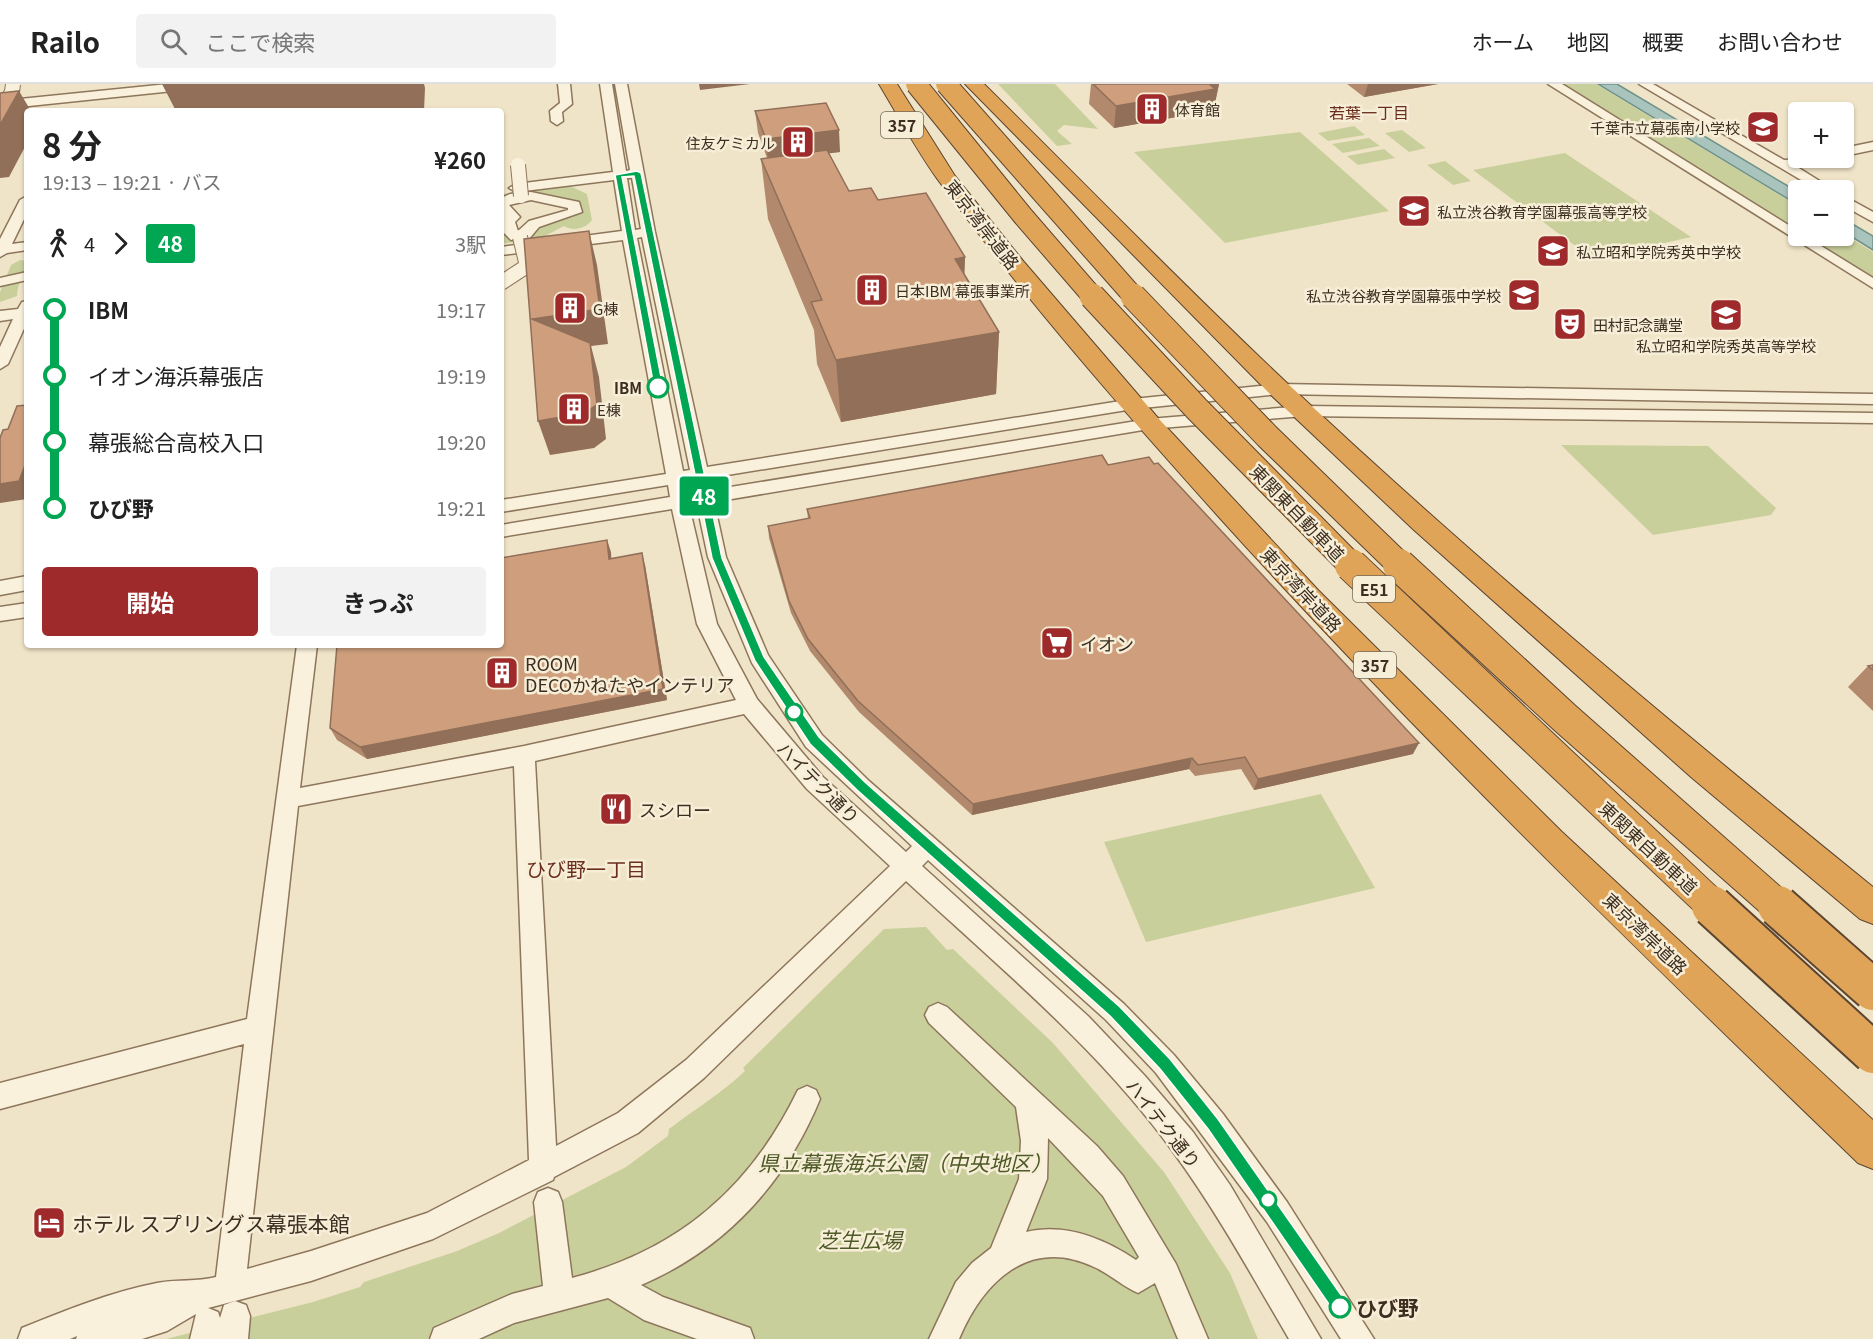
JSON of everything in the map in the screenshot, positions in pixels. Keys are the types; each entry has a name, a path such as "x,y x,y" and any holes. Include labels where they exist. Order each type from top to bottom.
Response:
{"highway":[{"name":"357","path":"872,84 915,142 929,151"},
{"name":"東京湾岸道路","path":"888,84 929,151 1016,267 1141,414 1265,550 1550,842 1873,1148"},
{"name":"東関東自動車道","path":"916,84 1064,264 1161,371 1310,525 1516,725 1873,1053"},
{"name":"東関東自動車道","path":"946,84 1127,289 1266,435 1478,638 1873,990"},
{"path":"974,84 1279,389 1552,637 1712,775 1873,908"},
{"path":"989,84 1154,263"}],"street":[{"path":"0,112 12,92 13,84"},
{"path":"190,101 196,84"},
{"path":"0,98 84,90 202,84"},
{"path":"557,121 556,111 566,104 564,84"},
{"name":"ハイテク通り","path":"606,84 628,174 680,501 707,624 749,705 815,783 1079,1025 1137,1085 1182,1142 1220,1196 1306,1339"},
{"name":"ハイテク通り","path":"621,84 628,174"},
{"path":"1554,84 1873,284"},
{"path":"1645,84 1809,180"},
{"path":"0,105 84,90"},
{"path":"75,108 84,90"},
{"path":"1854,150 1873,146"},
{"path":"1781,164 1788,163"},
{"path":"518,165 521,196"},
{"path":"504,190 628,174"},
{"path":"504,201 521,196 574,205 575,212 534,224 525,231 524,236 520,237"},
{"path":"1854,206 1873,218"},
{"path":"1,251 24,207"},
{"path":"504,215 513,217 508,221 509,231 520,237 527,266 504,281"},
{"path":"504,251 638,233"},
{"name":"ハイテク通り","path":"638,233 700,474 717,558 759,658 784,698 814,741 861,787 1115,1012 1165,1064 1213,1124 1277,1212 1359,1339"},
{"path":"1,251 24,247"},
{"path":"0,282 24,277"},
{"path":"0,316 24,310"},
{"path":"0,364 24,314"},
{"path":"504,530 680,501 1279,389 1873,399"},
{"path":"504,506 700,474 1141,414 1304,411 1873,418"},
{"path":"0,588 24,584"},
{"path":"0,614 24,610"},
{"path":"218,1317 259,1028 307,648"},
{"path":"288,799 524,755 749,705"},
{"path":"524,755 543,1170"},
{"path":"91,1339 156,1320 218,1317 311,1266 433,1226 543,1170 628,1123 695,1069 928,845"},
{"path":"938,1015 1087,1156 1113,1186 1158,1260 1193,1339"},
{"path":"0,1096 259,1028"},
{"path":"445,1339 512,1309 610,1283 659,1263 714,1226 758,1182 776,1159 798,1122 807,1099"},
{"path":"1002,1256 1033,1179 1035,1141 1028,1100"},
{"path":"548,1203 559,1296"},
{"path":"944,1339 964,1294 989,1265 1002,1256 1035,1244 1074,1246 1094,1252 1138,1278 1158,1260"},
{"path":"610,1283 655,1309 739,1339"},
{"path":"33,1339 75,1322 159,1296 218,1317"}],"green space":[{"path":"998,84 1055,84 1098,129 1064,125 1057,131 1072,144 1057,146"},
{"path":"1559,84 1596,84 1788,200 1788,227"},
{"path":"1354,126 1365,135 1328,141 1318,133"},
{"path":"1402,130 1426,148 1409,152 1385,133"},
{"path":"1300,132 1389,211 1225,243 1134,152"},
{"path":"1369,138 1380,146 1343,153 1332,144"},
{"path":"1384,149 1395,158 1358,165 1347,156"},
{"path":"1565,153 1691,237 1593,259 1473,170"},
{"path":"1445,161 1471,181 1453,185 1427,165"},
{"path":"570,186 587,194 592,220 580,228 572,229 564,226 541,238 504,244 504,194","holes":["510,198 574,205 560,216 535,228 509,231 505,214"]},
{"path":"1854,240 1873,252 1873,280 1818,246 1854,246"},
{"path":"20,260 24,261 24,272 17,296 0,302 0,292 11,265"},
{"path":"1561,445 1708,446 1776,508 1771,515 1653,535"},
{"path":"1321,794 1375,888 1146,942 1104,842"},
{"name":"県立幕張海浜公園（中央地区）","path":"926,927 947,950 953,949 1053,1043 1164,1172 1230,1273 1258,1339 166,1339 313,1302 360,1287 364,1282 457,1251 499,1233 626,1167 668,1136 669,1129 718,1094 745,1071 743,1068 884,929"}],"water":[{"path":"1598,84 1617,84 1788,186 1788,199"},
{"path":"1854,225 1873,236 1873,250 1854,238"}],"building":[{"path":"1093,84 1209,84 1215,89 1116,106"},
{"path":"19,91 0,125 0,93"},
{"path":"826,103 839,130 766,139 755,111"},
{"path":"827,150 849,191 871,188 878,200 926,193 965,257 955,259 999,332 836,360 811,302 822,300 761,159"},
{"path":"589,231 600,309 532,319 590,343 597,405 584,413 538,421 524,239"},
{"path":"24,405 24,468 19,481 0,484 0,438 3,430 8,429 17,406"},
{"name":"イオン","path":"1102,455 1108,465 1149,457 1154,464 1158,463 1419,743 1258,779 1245,757 1198,765 1192,758 973,804 858,701 808,639 789,601 768,526 810,518 807,509"},
{"name":"ROOM DECOかねたやインテリア","path":"607,540 609,559 642,553 663,689 360,747 330,728 337,648 504,648 504,557"}],"bus line":[{"name":"48","path":"658,387 618,175 637,173 717,558 759,658 784,698 814,741 861,787 1062,963 1115,1012 1165,1064 1213,1124 1277,1212 1340,1307"}],"place":[{"name":"体育館","path":"1152,109"},
{"name":"千葉市立幕張南小学校","path":"1763,127"},
{"name":"住友ケミカル","path":"798,142"},
{"name":"私立渋谷教育学園幕張高等学校","path":"1414,211"},
{"name":"私立昭和学院秀英中学校","path":"1553,251"},
{"name":"日本IBM 幕張事業所","path":"872,290"},
{"name":"私立渋谷教育学園幕張中学校","path":"1524,295"},
{"name":"G棟","path":"570,308"},
{"name":"私立昭和学院秀英高等学校","path":"1726,315"},
{"name":"田村記念講堂","path":"1570,324"},
{"name":"IBM","path":"658,387"},
{"name":"E棟","path":"574,409"},
{"name":"イオン","path":"1057,643"},
{"name":"ROOM DECOかねたやインテリア","path":"502,673"},
{"name":"スシロー","path":"616,809"},
{"name":"ホテル スプリングス幕張本館","path":"49,1223"},
{"name":"ひび野","path":"1340,1307"}],"district":[{"name":"若葉一丁目","path":"1369,112"},
{"name":"ひび野一丁目","path":"586,868"}],"park label":[{"name":"芝生広場","path":"860,1239"}]}
